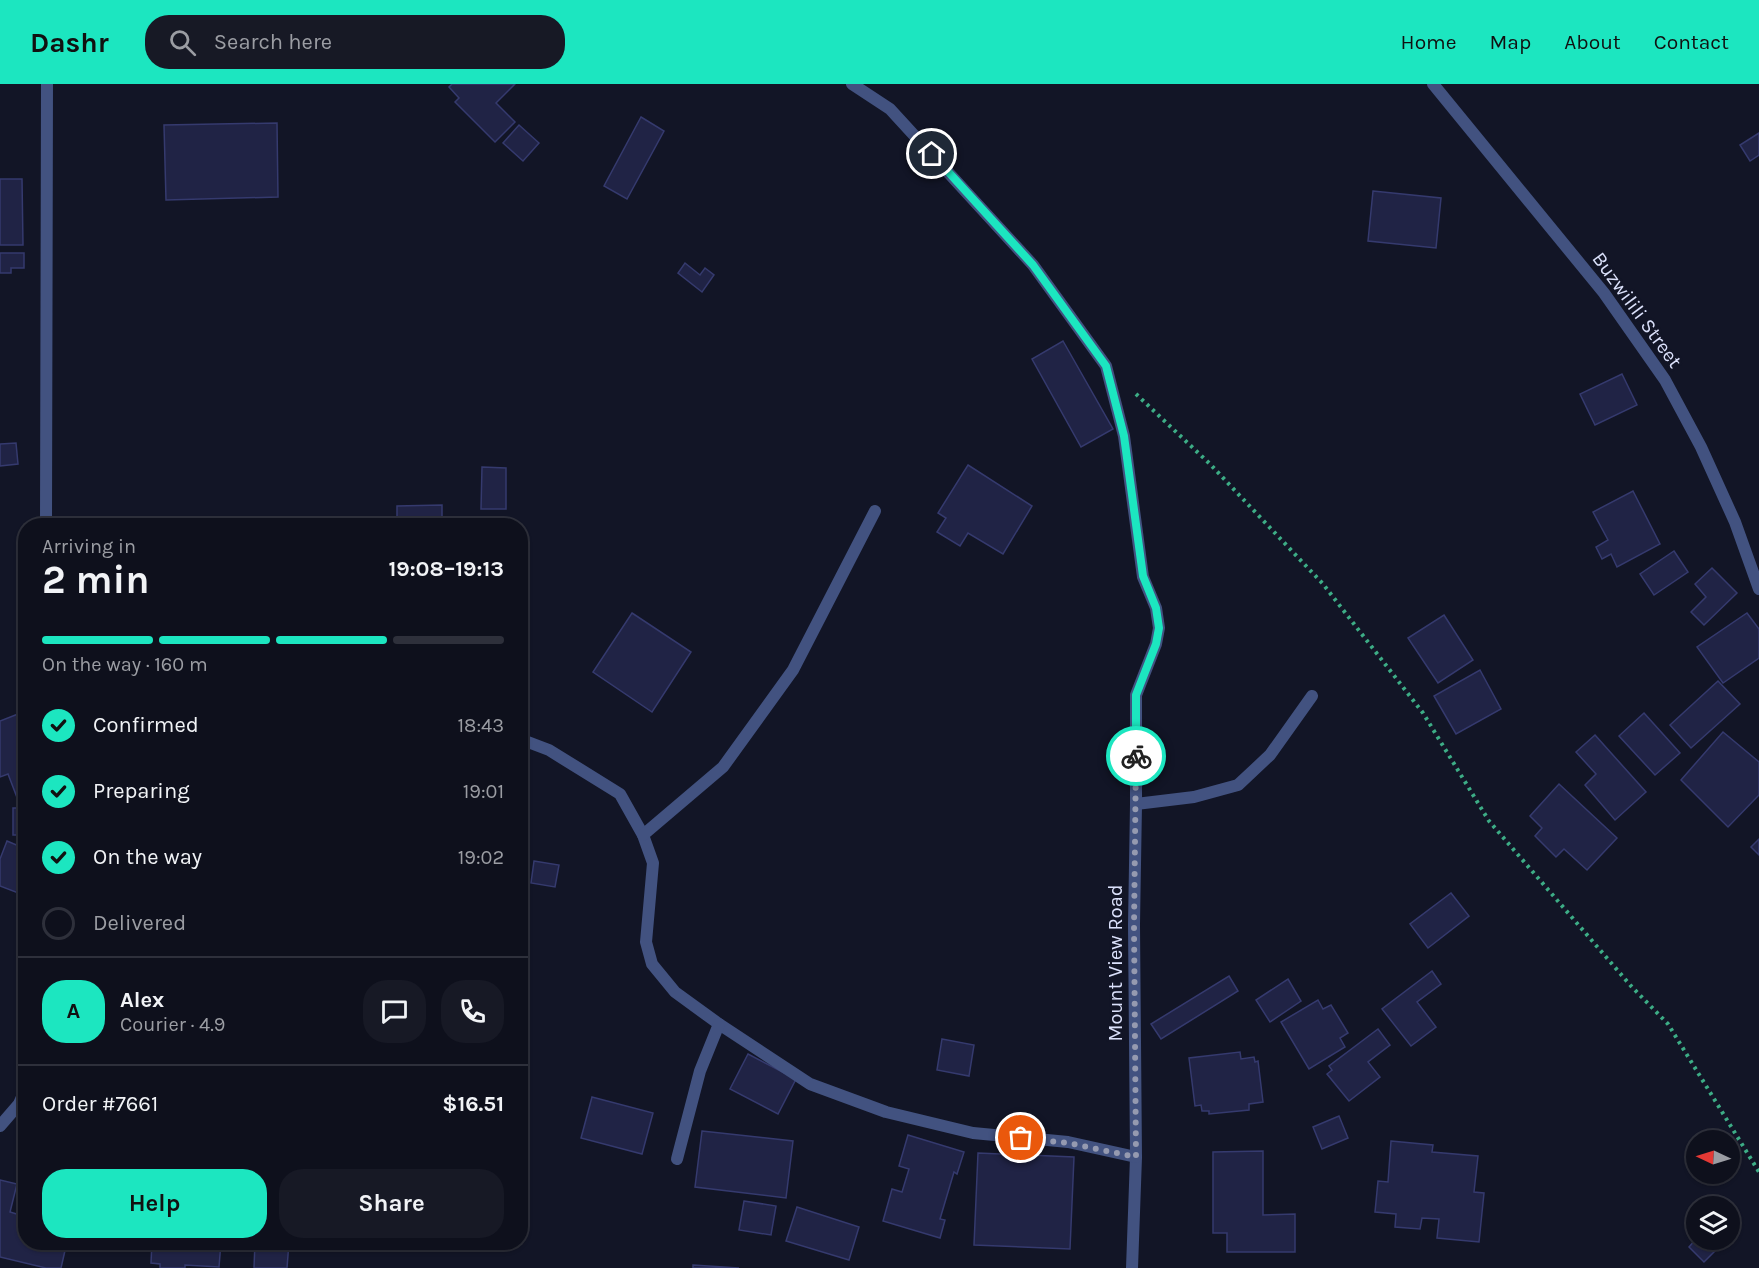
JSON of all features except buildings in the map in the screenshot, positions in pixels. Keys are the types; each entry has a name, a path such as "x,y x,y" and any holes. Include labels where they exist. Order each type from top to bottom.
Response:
{"street":[{"path":"46,518 47,84"},
{"name":"Mount View Road","path":"852,84 890,109 1033,265 1106,366 1124,436 1143,576 1156,608 1159,628 1156,644 1136,695 1134,926 1136,1157 1132,1268"},
{"name":"Buzwilili Street","path":"1433,84 1604,293 1665,380 1701,447 1735,522 1759,589"},
{"path":"643,835 723,767 794,670 875,511"},
{"path":"1136,804 1194,797 1238,785 1270,755 1312,696"},
{"path":"528,741 549,750 620,794 643,835 653,863 646,942 652,964 675,992 719,1024 810,1084 886,1112 973,1133 1068,1143 1136,1157"},
{"path":"677,1159 700,1071 719,1024"},
{"path":"0,1125 18,1105"}],"path":[{"path":"1132,391 1210,464 1323,584 1423,713 1489,821 1631,986 1668,1024 1759,1172"}],"way so far":[{"path":"1021,1138 1068,1143 1136,1157 1134,926 1136,756"}],"route":[{"path":"932,154 1033,265 1106,366 1124,436 1143,576 1156,608 1159,628 1156,644 1136,695 1136,756"}]}
